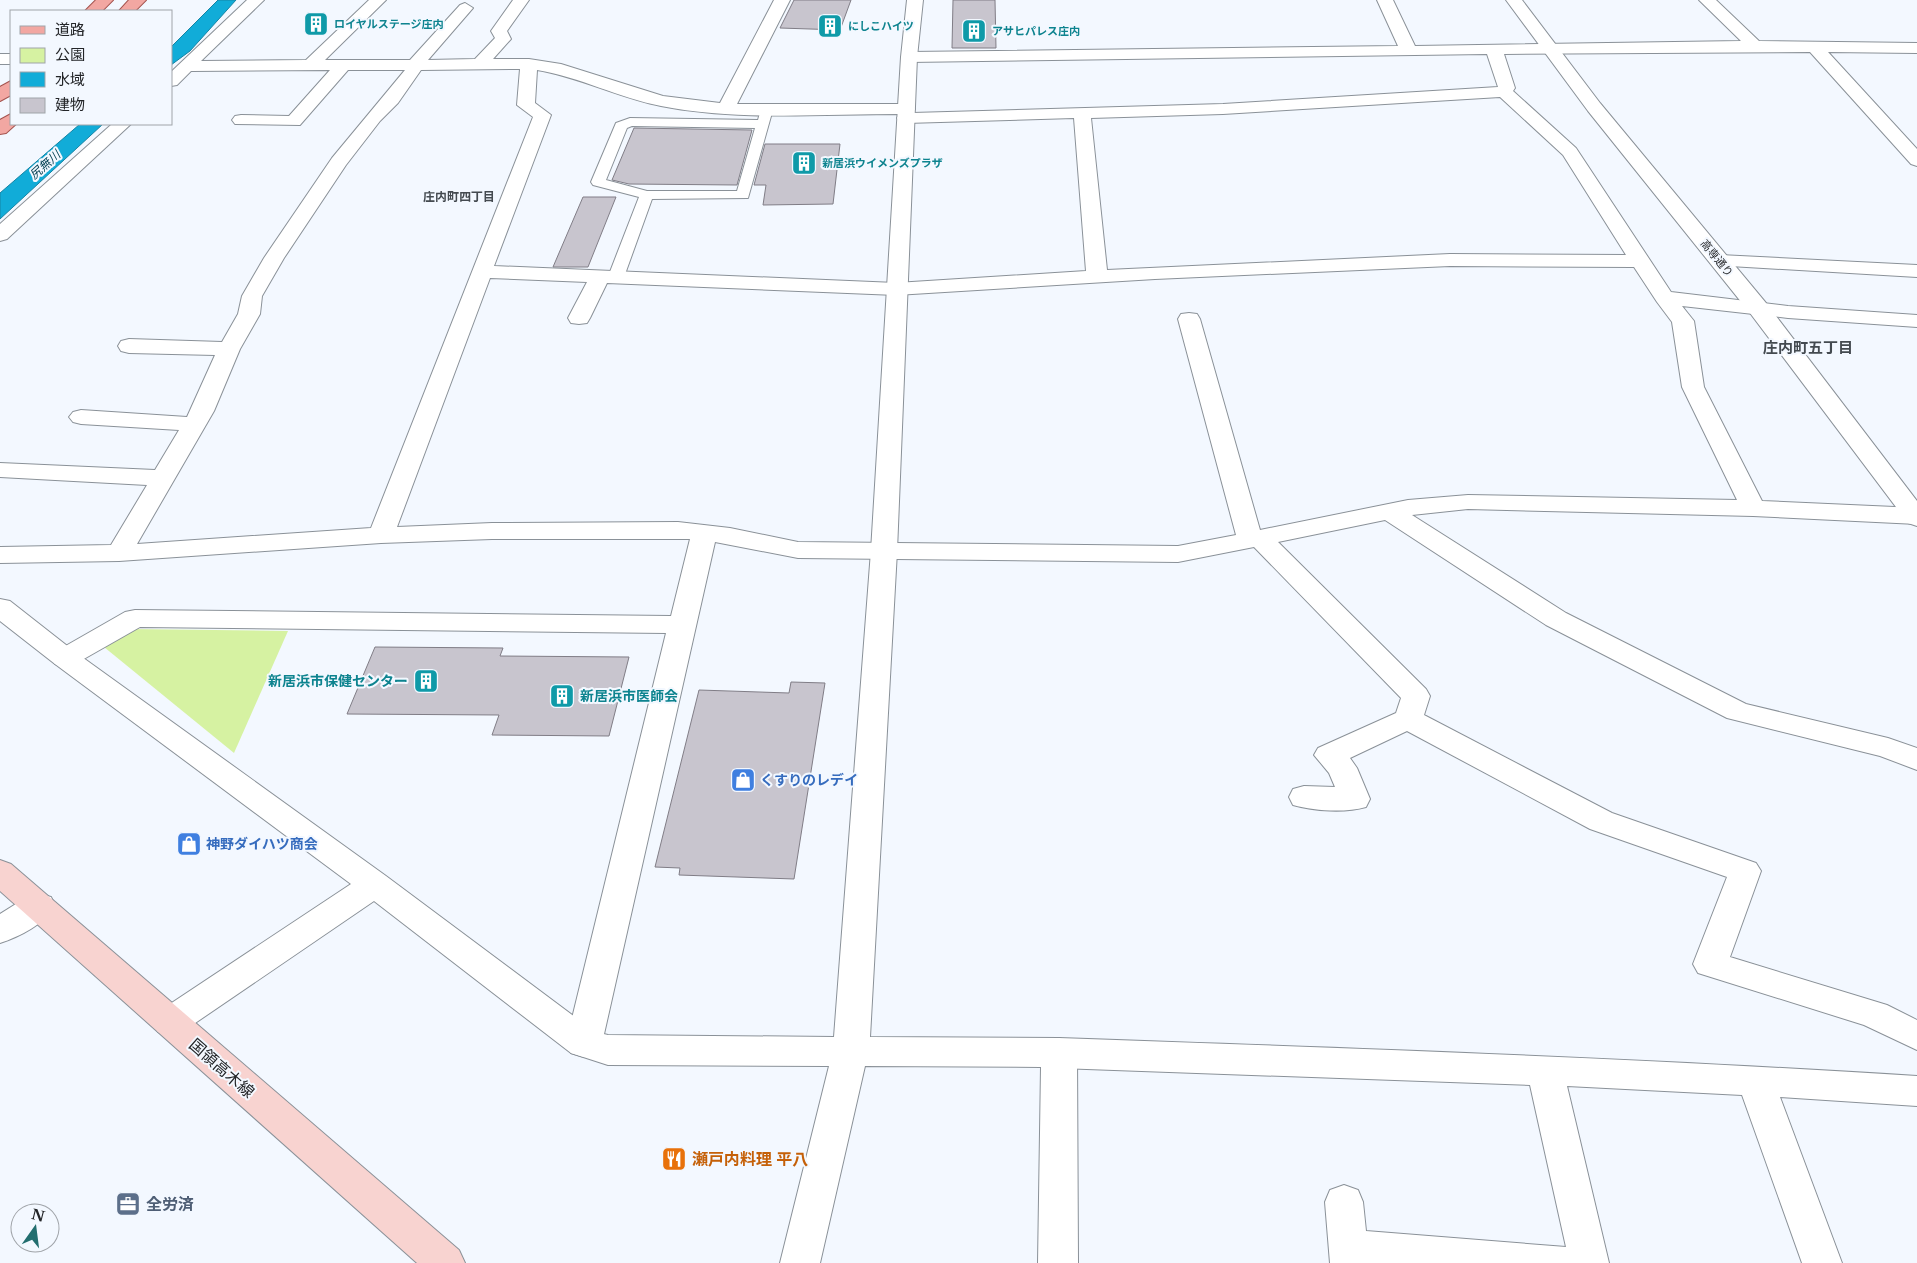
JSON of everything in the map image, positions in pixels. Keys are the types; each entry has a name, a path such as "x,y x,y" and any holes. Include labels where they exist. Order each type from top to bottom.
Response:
{"main road":[{"path":"94,10 105,0"},
{"path":"128,10 138,0"},
{"path":"0,96 10,87"},
{"path":"0,130 10,120"},
{"name":"国領高木線","path":"0,872 445,1263"}],"street":[{"path":"177,75 256,0"},
{"path":"311,65 378,0"},
{"path":"481,63 503,39 499,31 521,0"},
{"path":"726,109 782,0"},
{"path":"800,1263 851,1050 884,551 909,56 915,0"},
{"path":"1385,0 1409,51"},
{"name":"高専通り","path":"1514,0 1594,107 1758,308 1917,516"},
{"path":"1707,0 1755,46"},
{"path":"119,553 202,411 229,348 248,314 252,296 295,224 374,117 397,92 413,70 415,64 465,8"},
{"path":"909,56 1551,50 1755,46 1917,48"},
{"path":"1814,46 1917,160"},
{"path":"1494,50 1507,88 1504,92"},
{"path":"177,75 311,65 529,64 561,69 660,101 726,109 765,117 906,113 1082,113 1223,109 1504,92 1570,152 1664,298 1683,321 1693,387 1753,508"},
{"path":"381,535 542,114 526,105 529,64"},
{"path":"241,120 294,121 343,65"},
{"path":"1082,113 1097,276"},
{"path":"0,235 121,125"},
{"path":"482,272 896,289 1097,276 1450,260 1641,261"},
{"path":"1720,261 1917,271"},
{"path":"579,318 608,277"},
{"path":"1664,298 1758,308 1917,320"},
{"path":"1189,319 1254,538 1416,696 1408,719 1329,755 1342,768 1355,799 1304,796"},
{"path":"129,346 229,348"},
{"path":"81,417 193,424"},
{"path":"0,470 164,478"},
{"path":"0,555 119,553 381,535 502,531 678,530 704,532 798,550 1178,554 1390,512 1468,502 1753,508 1917,516"},
{"path":"1390,512 1556,618 1737,711 1888,748 1917,760"},
{"path":"584,1043 704,532"},
{"path":"0,607 65,658 375,884 584,1043 608,1050 851,1050 1059,1053 1545,1070 1755,1080 1917,1091"},
{"path":"65,658 135,618 681,624"},
{"path":"1408,719 1602,821 1745,870 1710,964 1875,1015 1917,1036"},
{"path":"170,1022 375,884"},
{"path":"0,930 39,906"},
{"path":"1058,1263 1059,1053"},
{"path":"1545,1070 1589,1263"},
{"path":"1755,1080 1822,1263"},
{"path":"1344,1202 1350,1255 1561,1263"}],"lane":[{"path":"765,117 743,195 647,196 598,182 621,126 630,122 765,117"},
{"path":"608,277 647,196"}],"green space":[{"path":"130,629 288,631 234,753 104,647"}],"water":[{"path":"218,0 236,0 190,51 172,64 172,46"},
{"name":"尻無川","path":"79,125 102,125 0,219 0,193"}],"building":[{"path":"794,0 851,0 840,30 780,28"},
{"name":"アサヒパレス庄内","path":"953,0 995,0 996,48 952,48"},
{"path":"634,128 752,130 737,185 629,184 612,180"},
{"name":"新居浜ウイメンズプラザ","path":"765,144 840,144 833,204 763,205 766,185 754,185"},
{"path":"583,197 616,197 588,267 553,267"},
{"path":"375,647 503,648 500,656 629,657 609,736 492,735 499,715 347,714"},
{"name":"くすりのレデイ","path":"791,682 825,683 794,879 679,875 680,868 655,867 699,690 789,693"}],"place":[{"name":"ロイヤルステージ庄内","path":"316,24"},
{"name":"にしこハイツ","path":"830,26"},
{"name":"アサヒパレス庄内","path":"974,31"},
{"name":"新居浜ウイメンズプラザ","path":"804,163"},
{"name":"新居浜市保健センター","path":"426,681"},
{"name":"新居浜市医師会","path":"562,696"},
{"name":"くすりのレデイ","path":"743,780"},
{"name":"神野ダイハツ商会","path":"189,844"},
{"name":"瀬戸内料理 平八","path":"674,1159"},
{"name":"全労済","path":"128,1204"}],"district":[{"name":"庄内町四丁目","path":"459,197"},
{"name":"庄内町五丁目","path":"1808,348"}]}
